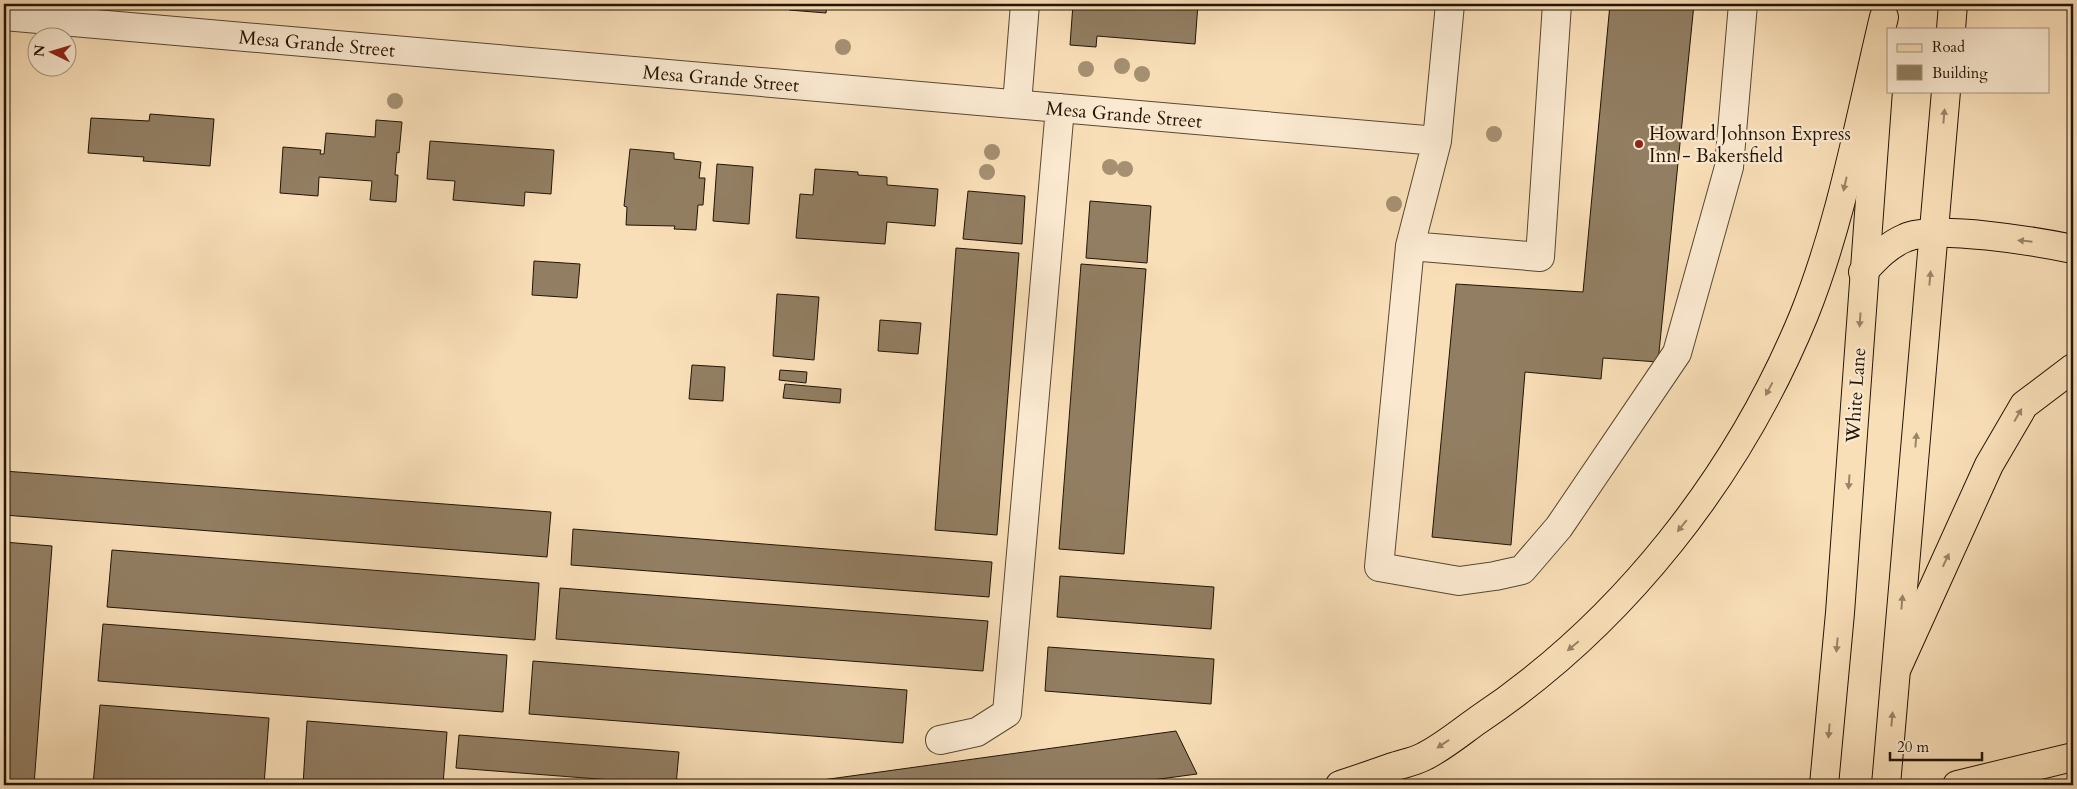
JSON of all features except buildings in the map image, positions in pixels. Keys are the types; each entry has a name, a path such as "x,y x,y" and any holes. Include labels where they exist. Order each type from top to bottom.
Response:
{"main road":[{"path":"1951,28 1953,4"},
{"path":"1340,785 1425,756 1505,702 1578,641 1634,584 1686,522 1731,456 1771,387 1804,314 1836,223 1884,10"},
{"name":"White Lane","path":"1824,785 1884,10"},
{"path":"1886,785 1946,92"},
{"path":"1863,272 1884,250 1906,237 1934,232 2042,243 2073,249"},
{"path":"1897,668 1989,465 2024,405 2073,368"},
{"path":"1957,785 2073,758"}],"street":[{"path":"1018,104 1025,4"},
{"path":"1450,4 1437,141 1410,246 1379,567 1459,581 1522,570 1559,527 1677,353 1729,166 1743,4"},
{"path":"1410,246 1540,257 1558,4"},
{"name":"Mesa Grande Street","path":"4,16 45,11 1060,108 1437,141"},
{"path":"940,740 976,732 1006,713 1060,108"}],"place":[{"name":"Howard Johnson Express Inn - Bakersfield","path":"1639,144"}]}
